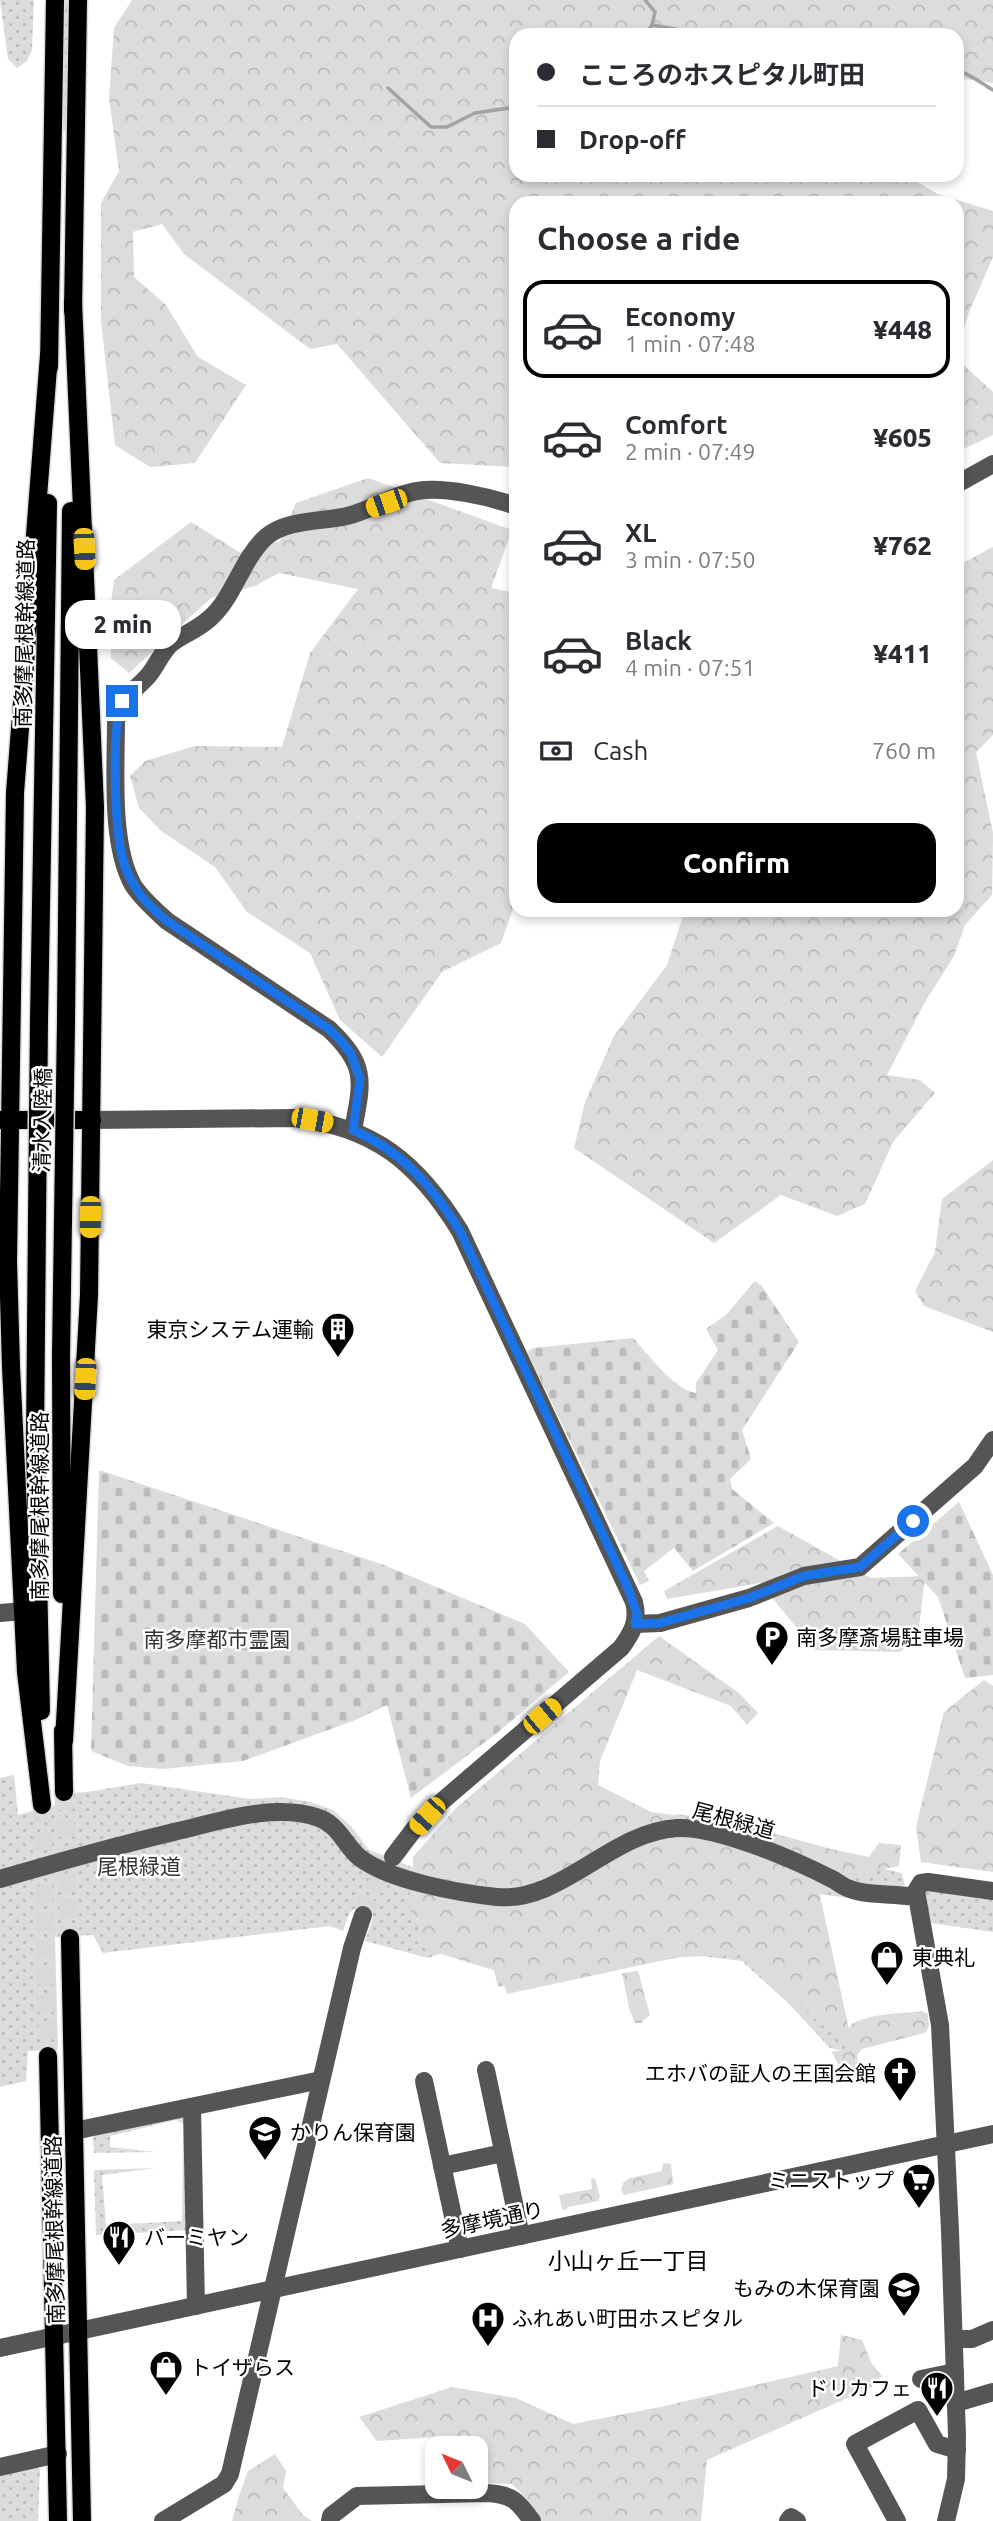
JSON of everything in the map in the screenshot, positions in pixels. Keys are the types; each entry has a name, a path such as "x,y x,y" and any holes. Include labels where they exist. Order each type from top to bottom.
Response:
{"main road":[{"name":"南多摩尾根幹線道路","path":"39,1021 55,0"},
{"path":"64,1741 88,1310 95,807 73,302 78,0"},
{"name":"清水入陸橋","path":"63,1220 73,302"},
{"path":"23,1611 9,1289 6,1120 8,792 49,355"},
{"name":"清水入陸橋","path":"37,1220 39,1021"},
{"path":"6,1120 92,1120"},
{"name":"南多摩尾根幹線道路","path":"23,1611 26,1672 42,1805 35,1440 37,1220"},
{"name":"南多摩尾根幹線道路","path":"63,1220 61,1468 64,1792"},
{"name":"南多摩尾根幹線道路","path":"70,1938 82,2521"},
{"name":"南多摩尾根幹線道路","path":"48,2056 58,2521"}],"street":[{"path":"964,480 993,464"},
{"path":"353,1130 360,1092 358,1068 342,1042 167,921 134,885 122,855 117,795 116,722 122,701 130,691 148,675 172,643 215,614 246,561 266,537 276,530 348,516 418,491 464,494 509,504"},
{"path":"92,1120 293,1118 330,1123 353,1130 382,1144 404,1161 435,1193 460,1231 628,1588 637,1614 635,1624 621,1648 440,1803 415,1828 393,1857"},
{"path":"635,1624 660,1623 749,1598 804,1576 860,1567 975,1466 993,1440"},
{"path":"0,1613 23,1611"},
{"name":"尾根緑道","path":"0,1879 149,1838 268,1812 319,1818 346,1840 363,1860 404,1878 498,1897 517,1896 540,1890 633,1839 675,1828 692,1828 771,1852 851,1890 912,1896"},
{"path":"946,2521 956,2479 957,2450 947,2144 940,2025 912,1896 924,1882 993,1891"},
{"path":"163,2521 224,2484 230,2474 352,1948 363,1915"},
{"path":"74,2131 321,2080"},
{"path":"483,2080 503,2153 521,2236"},
{"path":"432,2091 442,2166 460,2249"},
{"path":"192,2107 197,2306"},
{"name":"多摩境通り","path":"0,2348 993,2134"},
{"path":"442,2166 503,2153"},
{"path":"955,2339 972,2339 993,2330"},
{"path":"921,2379 955,2372"},
{"path":"956,2403 993,2392"},
{"path":"897,2521 855,2444 918,2410 937,2444 957,2450"},
{"path":"0,2467 58,2454"},
{"path":"330,2521 331,2516 357,2496 500,2493 512,2497 532,2521"},
{"path":"788,2521 790,2517 797,2521"}],"green space":[{"path":"0,0 34,0 32,50 27,61 17,68 8,59"},
{"path":"64,0 71,0 68,132 62,131"},
{"path":"132,0 993,0 993,83 964,79 964,28 509,28 509,182 917,182 944,196 509,196 509,467 440,463 337,344 310,349 184,254 162,224 133,232 134,277 166,305 198,357 246,385 195,463 150,467 115,445 101,321 101,203 119,171 109,98 114,28"},
{"path":"964,202 993,211 993,257 964,327"},
{"path":"964,365 993,392 993,435 964,449"},
{"path":"368,478 509,529 509,538 491,588 509,592 510,917 501,943 442,972 382,1057 340,1020 310,953 247,912 215,867 161,831 139,808 130,776 145,761 195,746 282,747 310,653 358,589 279,573 255,586 211,598 129,673 111,658 110,611 114,580 191,522 239,552 280,541 296,503"},
{"path":"993,547 993,735 976,752 993,833 992,895 965,925 954,956 925,1002 887,1075 920,1080 935,1093 893,1142 865,1204 837,1216 781,1195 714,1243 574,1148 585,1102 614,1036 667,965 683,917 964,917 964,562"},
{"path":"993,1160 993,1332 924,1306 915,1291 935,1252 942,1199"},
{"path":"755,1281 761,1285 799,1342 742,1430 751,1459 730,1479 732,1489 774,1523 693,1571 674,1548 644,1571 649,1581 640,1585 527,1352 533,1348 633,1338 670,1378 696,1393 696,1383 718,1350 706,1329 726,1315"},
{"name":"南多摩都市霊園","path":"99,1470 384,1565 525,1624 569,1672 497,1733 411,1798 387,1705 353,1721 243,1761 163,1769 128,1766 91,1751"},
{"path":"959,1502 993,1575 993,1675 965,1678 938,1597 898,1554"},
{"path":"778,1526 871,1578 925,1576 918,1636 900,1652 815,1650 760,1583 667,1599 664,1591"},
{"path":"659,1636 739,1693 758,1713 747,1725 731,1706 637,1670 600,1761 598,1785 651,1812 736,1823 869,1857 879,1843 901,1845 899,1866 855,1875 854,1894 819,1891 849,2030 850,2025 866,2018 922,2011 928,2014 929,2026 925,2033 862,2049 857,2055 858,2066 846,2070 840,2068 832,2052 843,2050 846,2046 743,1955 679,1957 507,1994 500,1972 428,1950 408,1906 413,1857 456,1808"},
{"path":"984,1680 993,1686 993,1872 921,1862 916,1827 944,1712"},
{"name":"尾根緑道","path":"14,1775 18,1815 55,1805 54,1794 87,1792 141,1783 250,1799 281,1797 310,1802 333,1810 351,1826 369,1850 422,1871 679,1814 706,1819 804,1851 902,1873 909,1906 819,1894 854,2053 830,2048 789,2004 742,1961 694,1955 498,1987 494,1970 445,1952 428,1958 365,1941 373,1918 371,1911 359,1907 350,1912 343,1931 330,1926 103,1953 93,1935 55,1937 58,2049 28,2051 26,2081 0,2087 0,1778"},
{"path":"927,1886 993,1896 993,1932 931,1923 921,1894"},
{"path":"638,1971 650,2015 641,2023 635,2023 622,1973"},
{"path":"181,2115 187,2121 190,2230 96,2235 94,2170 155,2168 102,2175 106,2225 182,2221 183,2124 176,2120 110,2136 110,2147 155,2152 94,2153 93,2138 96,2134"},
{"path":"663,2163 671,2164 673,2184 624,2195 621,2190 623,2183 630,2178 662,2171"},
{"path":"595,2178 600,2197 598,2201 562,2209 559,2195 592,2189 591,2179"},
{"path":"841,2335 862,2340 872,2364 882,2376 870,2388 707,2460 701,2521 541,2521 525,2497 512,2484 488,2483 488,2436 425,2436 377,2441 359,2417 452,2387 516,2398 573,2424 838,2366"},
{"path":"275,2454 286,2471 283,2488 303,2515 312,2521 232,2521 248,2471"},
{"path":"35,2466 40,2469 38,2521 0,2521 0,2473"}],"waterway":[{"path":"645,0 655,12 650,28"},
{"path":"652,25 669,28"},
{"path":"964,73 993,90"},
{"path":"388,88 431,127 447,127 475,113 509,108"}],"tunnel":[{"path":"64,1792 70,1938"},
{"path":"42,1805 48,2056"},
{"path":"363,1915 377,1883 392,1859"}],"place":[{"name":"東京システム運輸","path":"338,1359"},
{"name":"南多摩斎場駐車場","path":"772,1667"},
{"name":"東典礼","path":"887,1987"},
{"name":"エホバの証人の王国会館","path":"900,2103"},
{"name":"かりん保育園","path":"265,2162"},
{"name":"ミニストップ","path":"919,2210"},
{"name":"バーミヤン","path":"119,2267"},
{"name":"もみの木保育園","path":"904,2318"},
{"name":"ふれあい町田ホスピタル","path":"488,2348"},
{"name":"トイザらス","path":"166,2397"},
{"name":"ドリカフェ","path":"937,2418"}],"district":[{"name":"小山ヶ丘一丁目","path":"628,2260"}],"route":[{"path":"122,701 116,722 117,795 122,855 134,885 167,921 329,1029 351,1054 360,1079 353,1130 382,1144 404,1161 435,1193 460,1231 628,1588 637,1614 635,1624 660,1623 749,1598 804,1576 860,1567 913,1521"}]}
